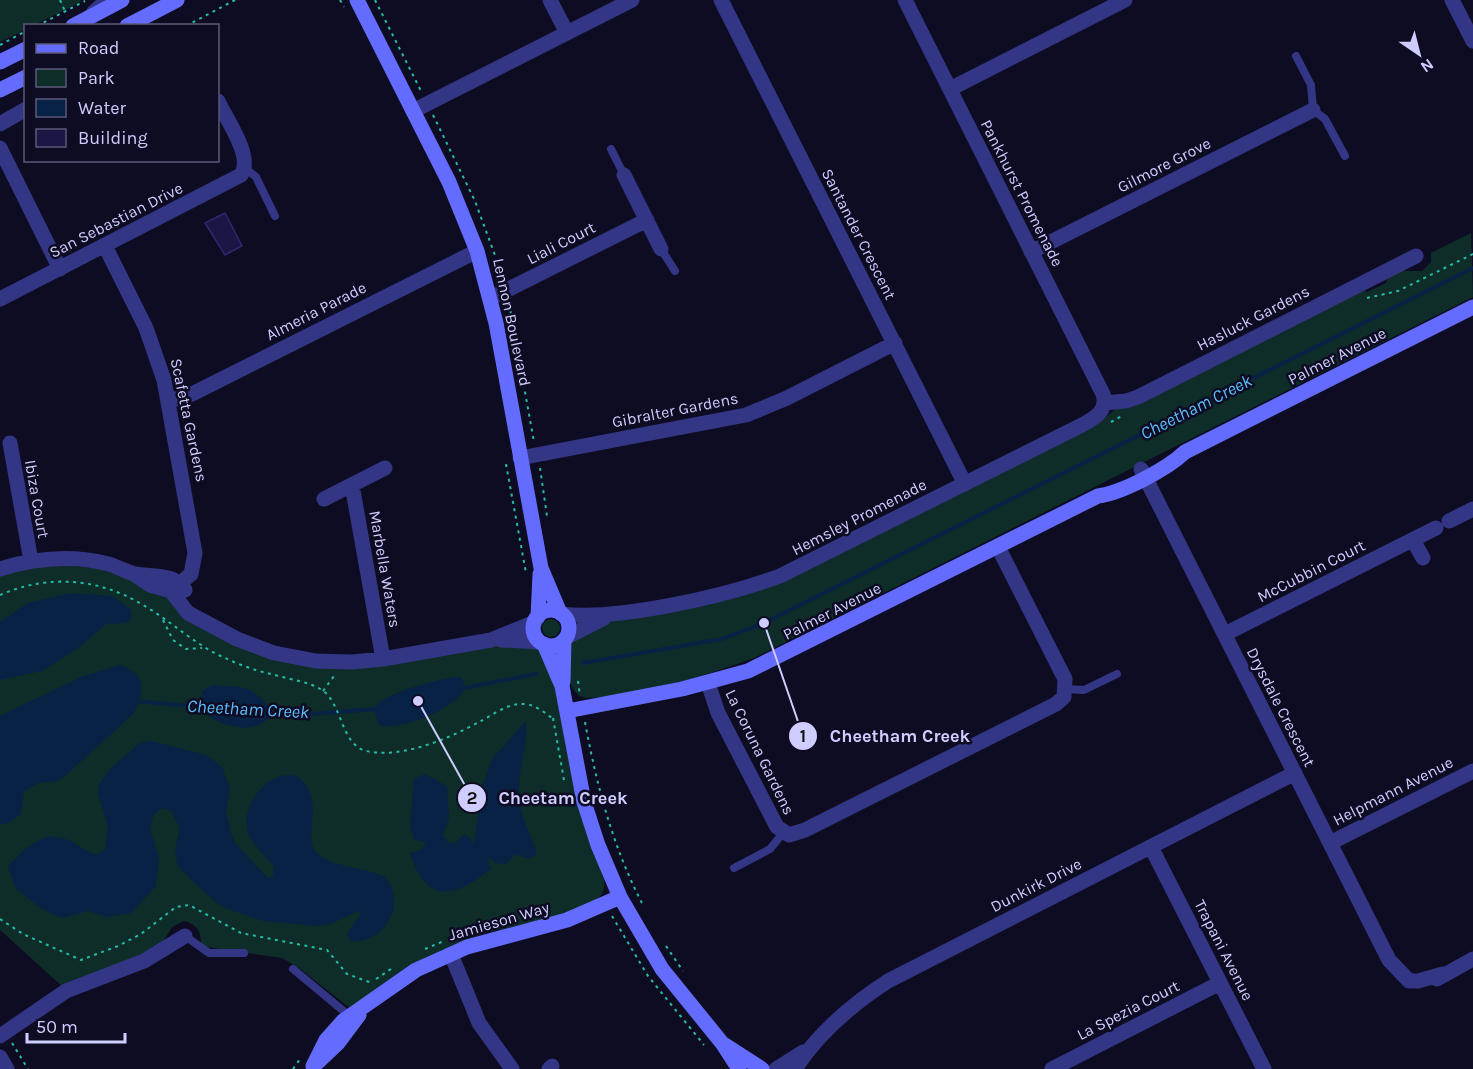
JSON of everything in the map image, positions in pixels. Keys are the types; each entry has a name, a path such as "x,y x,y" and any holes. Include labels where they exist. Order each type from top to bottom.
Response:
{"street":[{"path":"75,24 122,0"},
{"path":"131,24 177,0"},
{"path":"550,0 567,33"},
{"path":"413,111 632,0"},
{"name":"Santander Crescent","path":"721,0 965,484"},
{"name":"Pankhurst Promenade","path":"905,0 1103,394 1104,403"},
{"path":"950,89 1099,6 1125,0"},
{"path":"1452,0 1473,41"},
{"name":"Lennon Boulevard","path":"351,5 413,111 452,189 477,251 491,298 513,460 541,568 561,614"},
{"path":"0,62 24,51"},
{"path":"0,90 24,78"},
{"path":"219,103 243,152 245,168"},
{"path":"0,124 24,110"},
{"name":"Gilmore Grove","path":"1031,252 1313,110"},
{"path":"0,148 60,269"},
{"name":"San Sebastian Drive","path":"0,299 238,178 245,168"},
{"path":"624,175 661,249"},
{"name":"Liali Court","path":"491,298 647,220"},
{"name":"Scafetta Gardens","path":"105,246 146,327 169,401 194,540 195,560 191,574 176,585"},
{"name":"Almeria Parade","path":"169,401 192,394 477,251"},
{"name":"Hasluck Gardens","path":"1104,403 1126,401 1138,397 1416,256"},
{"name":"Palmer Avenue","path":"557,714 708,683 768,663 1098,496 1103,489 1143,473 1172,454 1185,452 1473,307"},
{"name":"Gibralter Gardens","path":"513,460 746,415 787,398 895,343"},
{"name":"Hemsley Promenade","path":"561,614 609,615 758,584 805,565 1094,418 1102,411 1104,403"},
{"name":"Ibiza Court","path":"10,441 30,561"},
{"path":"324,499 385,468"},
{"name":"Drysdale Crescent","path":"1143,473 1389,960 1405,983 1443,974 1473,959"},
{"name":"Marbella Waters","path":"352,485 383,659"},
{"name":"McCubbin Court","path":"1225,634 1472,511"},
{"path":"1413,540 1423,558"},
{"path":"998,547 1065,679 1066,689"},
{"path":"0,569 30,561 82,560 109,564 132,573 150,585 176,585 188,613 253,646 297,658 333,662 383,659 491,640 556,645 566,639"},
{"name":"Lennon Boulevard","path":"537,620 541,568"},
{"path":"491,640 537,620 547,611 561,614 568,623 557,714 598,845 620,897 662,969 722,1043 739,1069"},
{"name":"Hemsley Promenade","path":"566,639 609,615"},
{"path":"537,620 534,631 562,686"},
{"name":"La Coruna Gardens","path":"708,683 718,713 773,821 783,833 794,835 1051,706 1062,699 1066,689"},
{"name":"Helpmann Avenue","path":"1330,843 1473,771"},
{"name":"Dunkirk Drive","path":"795,1069 808,1049 843,1014 888,981 1295,773"},
{"name":"Trapani Avenue","path":"1151,847 1264,1069"},
{"name":"Jamieson Way","path":"312,1068 326,1040 403,978 451,954 480,943 567,920 620,897"},
{"path":"2,1035 66,991 144,961 185,936"},
{"path":"451,954 479,1023 512,1069"},
{"name":"La Spezia Court","path":"1052,1069 1221,984"},
{"path":"722,1043 762,1069"},
{"name":"Dunkirk Drive","path":"776,1069 808,1049"},
{"path":"0,1057 8,1069"}],"lane":[{"path":"75,24 102,0"},
{"path":"1296,56 1311,85 1313,110 1325,119 1345,156"},
{"path":"610,149 624,175"},
{"path":"245,168 256,177 275,216"},
{"path":"661,249 675,272"},
{"path":"1066,689 1084,690 1118,674"},
{"name":"La Coruna Gardens","path":"734,868 770,849 783,833"},
{"path":"185,936 209,953 244,953"},
{"path":"294,969 356,1016"}],"path":[{"path":"60,0 65,11"},
{"path":"41,24 87,0"},
{"path":"190,24 235,0"},
{"path":"340,0 351,5"},
{"path":"0,45 24,33"},
{"path":"513,460 526,576"},
{"path":"0,595 34,583 93,584 128,597 205,648 257,670 311,684 327,694 352,741 356,746 367,751 400,751 423,747 462,731 506,706 532,705 557,714 566,787"},
{"path":"162,618 173,640 186,650 205,648"},
{"path":"585,722 605,816 623,864 648,915"},
{"path":"665,945 688,978"},
{"path":"2,1035 28,1069"}],"green space":[{"path":"0,0 80,0 81,2 36,24 24,24 24,30 0,42"},
{"path":"1471,233 1473,297 754,658 692,678 628,694 585,698 573,689 569,676 570,644 605,622 710,602 1101,421 1117,408 1361,290 1367,292 1386,283 1388,276 1401,271 1422,271 1431,262 1431,253"},
{"path":"49,564 107,569 172,596 284,660 492,645 537,648 544,658 557,695 577,799 604,878 601,895 586,906 573,911 487,933 450,946 398,974 351,1009 299,968 282,958 200,946 201,937 198,930 192,924 184,921 172,927 161,945 64,988 0,930 0,575"},
{"path":"551,619 557,622 560,628 557,634 551,637 545,634 542,628 545,622"}],"water":[{"path":"71,593 113,596 132,611 131,619 126,623 106,624 77,649 42,671 0,680 0,622 28,603"},
{"path":"120,665 135,673 141,685 140,698 133,714 64,777 58,781 39,783 24,791 21,814 10,822 0,825 0,716 81,677"},
{"path":"452,677 461,677 466,687 452,703 413,722 400,725 379,725 374,710 387,698 409,689"},
{"path":"213,685 240,687 256,694 267,706 268,718 262,723 246,728 224,724 211,718 202,709 200,700 202,691"},
{"path":"526,721 519,795 522,813 537,854 529,859 516,854 506,864 496,863 487,857 491,869 478,879 454,890 433,889 424,882 410,853 420,850 425,845 425,842 414,840 410,826 414,779 425,774 447,786 449,818 443,836 450,843 455,843 464,834 470,837 474,845 481,790 492,759"},
{"path":"151,741 206,755 222,767 230,789 226,811 235,843 268,878 273,876 274,867 249,835 246,819 260,789 278,777 288,775 298,777 307,787 312,798 311,832 315,850 329,861 385,877 392,888 393,911 381,930 362,941 350,941 347,934 361,913 358,911 331,924 316,926 263,921 225,908 215,902 178,867 175,848 180,828 171,811 162,808 154,814 150,829 159,858 156,886 131,913 107,917 88,911 62,918 42,909 16,889 8,867 37,841 59,837 97,855 105,849 108,827 98,794 99,784 112,767 140,743"}],"building":[{"path":"225,213 242,246 225,255 205,223"}],"waterway":[{"name":"Cheetham Creek","path":"583,663 722,639 764,623 1473,268"},
{"name":"Cheetham Creek","path":"464,688 536,674"},
{"name":"Cheetham Creek","path":"134,701 204,707"},
{"name":"Cheetham Creek","path":"266,712 298,715 378,709"}],"place":[{"name":"Cheetham Creek","path":"764,623"},
{"name":"Cheetam Creek","path":"418,701"}]}
